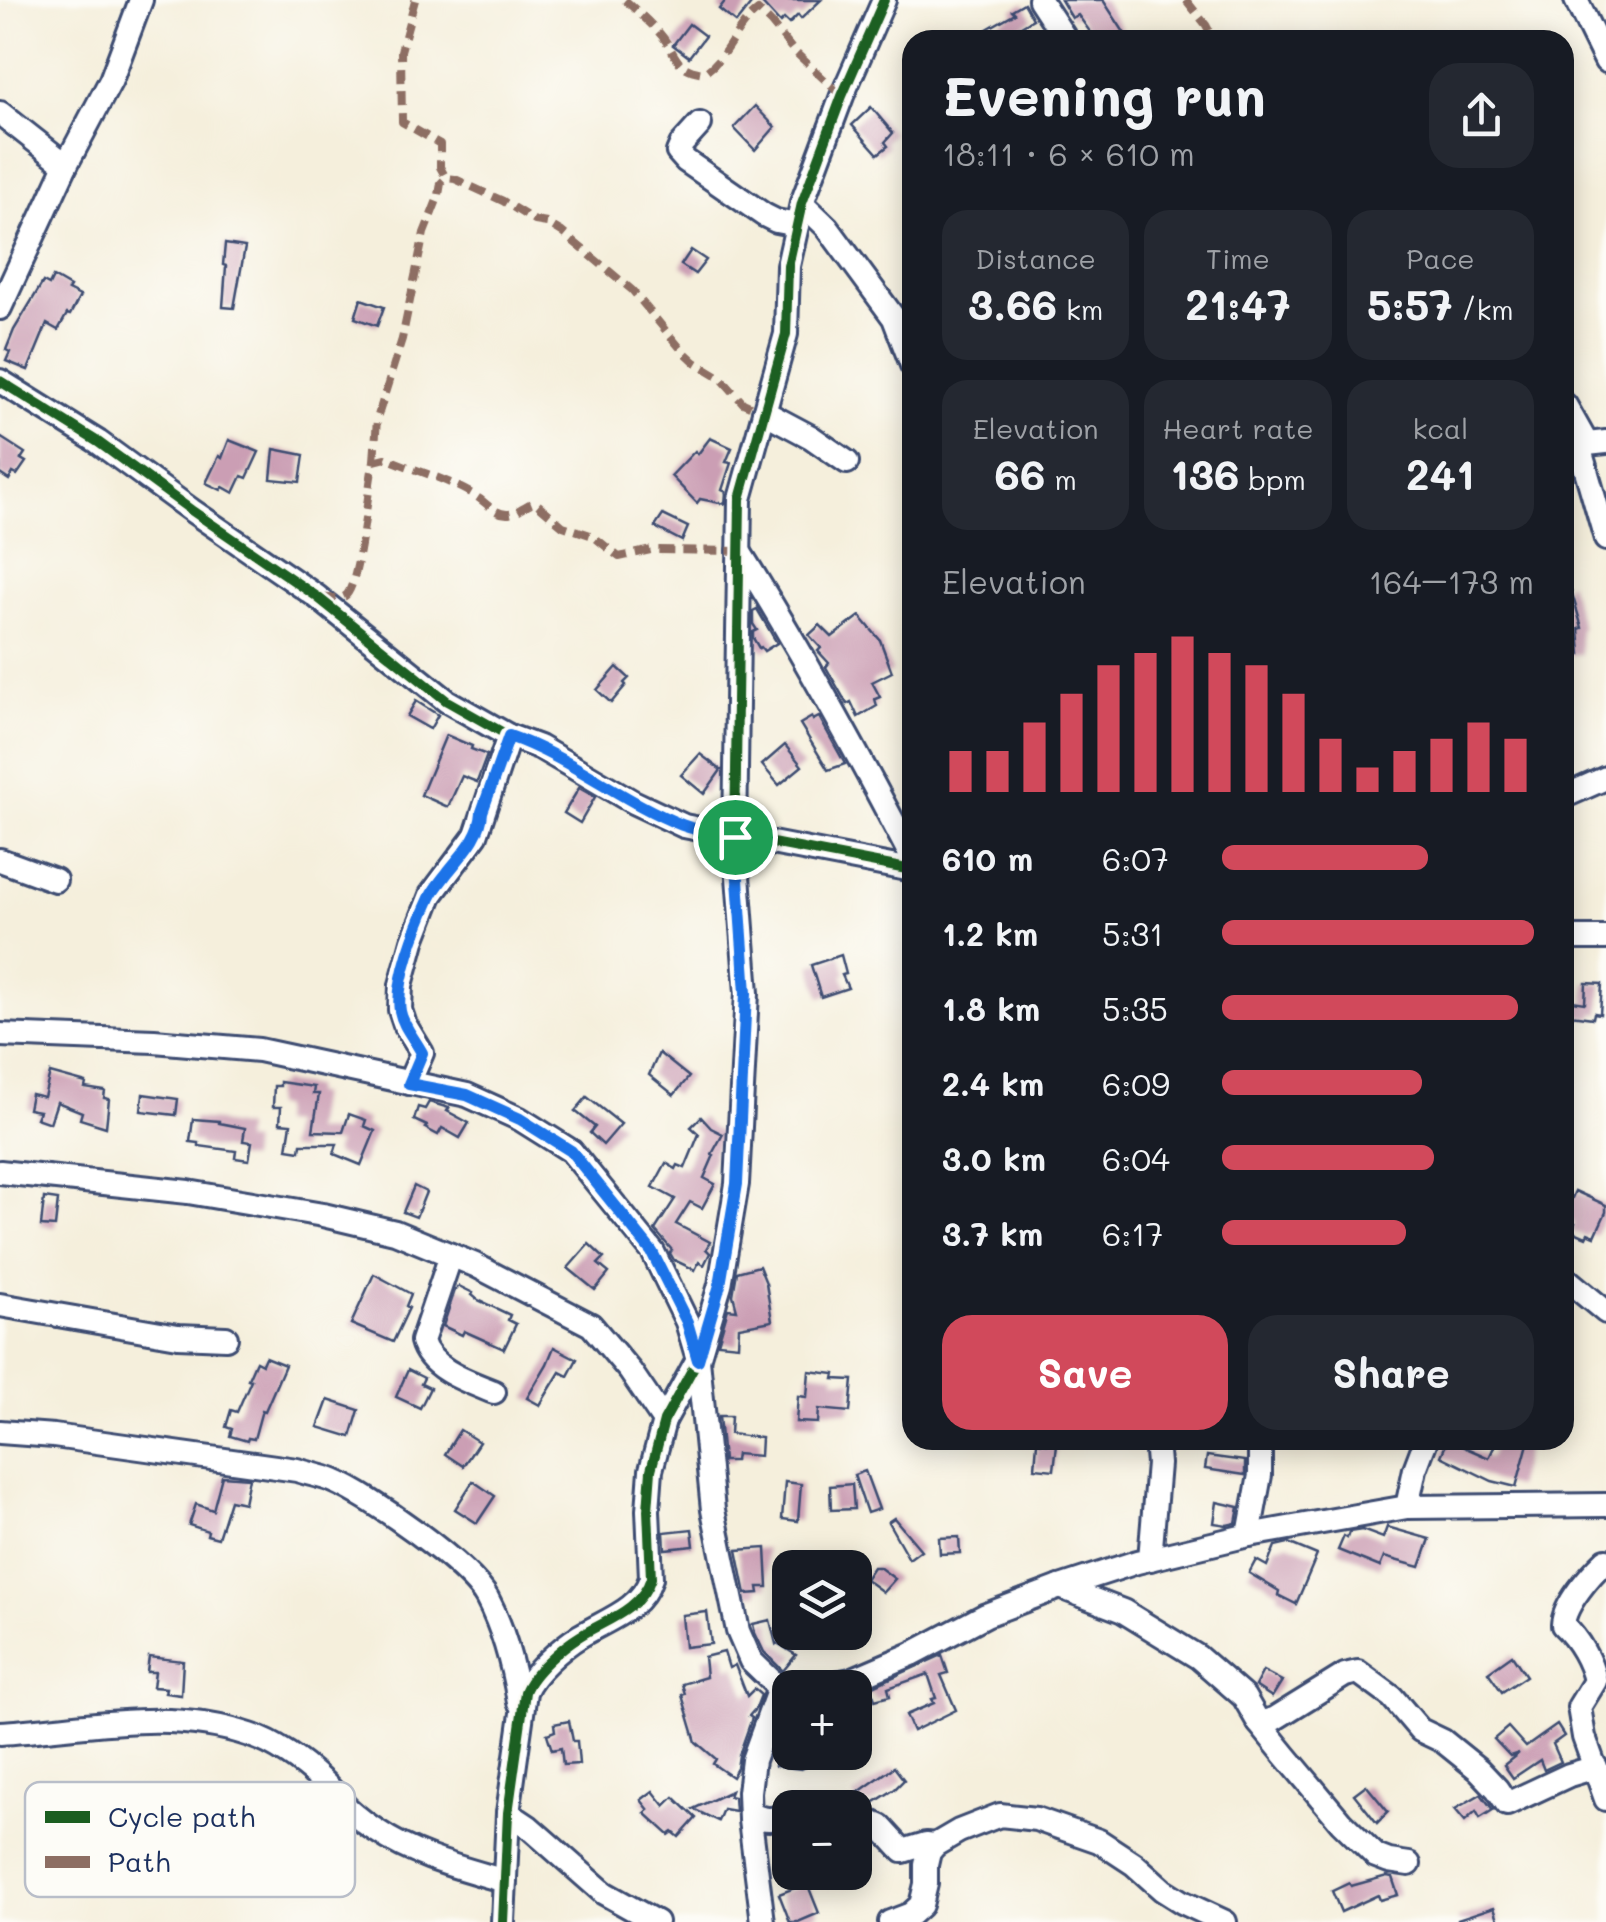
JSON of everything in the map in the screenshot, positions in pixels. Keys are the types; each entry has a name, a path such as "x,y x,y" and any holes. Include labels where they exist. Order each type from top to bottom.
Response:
{"street":[{"path":"0,308 66,165 111,80 140,0"},
{"path":"503,1922 508,1812 529,1680 576,1639 630,1608 648,1588 652,1578 648,1510 651,1470 664,1421 698,1360 720,1285 737,1184 746,993 735,837 740,499 786,334 788,266 799,214 836,110 884,0"},
{"path":"1040,0 1060,30"},
{"path":"1576,0 1606,60"},
{"path":"0,112 66,165"},
{"path":"700,124 680,145 678,152 686,161 776,222 799,214 827,227 894,318 902,339"},
{"path":"0,380 98,442 316,596 447,701 509,736 539,747 633,802 684,826 902,868"},
{"path":"764,412 847,462"},
{"path":"1574,416 1596,443 1581,454 1606,539"},
{"path":"739,551 850,739 902,839"},
{"path":"409,1084 422,1053 400,1010 401,985 431,895 482,822 509,736"},
{"path":"1574,792 1606,778"},
{"path":"0,860 55,880"},
{"path":"1574,938 1606,938"},
{"path":"0,1036 154,1041 259,1050 467,1095 520,1119 571,1151 652,1252 687,1322 698,1360 713,1510 738,1631 751,1661 772,1678"},
{"path":"0,1172 188,1192 395,1232 590,1325 630,1371 664,1421"},
{"path":"451,1256 422,1341 425,1352 466,1382 494,1392"},
{"path":"1574,1285 1606,1312"},
{"path":"0,1305 178,1336 226,1338"},
{"path":"0,1432 296,1470 336,1482 458,1563 486,1595 513,1667 521,1712"},
{"path":"1150,1559 1157,1450"},
{"path":"1249,1536 1260,1475 1260,1450"},
{"path":"1407,1507 1422,1450"},
{"path":"872,1671 986,1615 1060,1587 1150,1559 1249,1536 1407,1507 1606,1504"},
{"path":"1606,1560 1564,1615 1563,1625 1592,1670 1594,1681 1579,1708 1584,1737 1606,1799"},
{"path":"1060,1587 1123,1611 1198,1657 1244,1697 1259,1723 1341,1822 1376,1856 1409,1864"},
{"path":"1259,1723 1274,1719 1345,1674 1358,1672 1392,1696 1420,1730 1443,1741 1478,1770 1507,1804 1568,1775 1596,1767"},
{"path":"763,1922 748,1792 753,1760 772,1716"},
{"path":"0,1733 144,1719 210,1726 252,1735 284,1752 324,1782"},
{"path":"508,1812 530,1826 604,1893 656,1922"},
{"path":"750,1813 772,1820"},
{"path":"355,1814 399,1845 505,1882"},
{"path":"890,1922 912,1914 921,1904 929,1852 935,1845 958,1831 1000,1815 1036,1820 1099,1840 1163,1890 1225,1922"},
{"path":"872,1822 903,1851 935,1845"}],"building":[{"path":"726,0 754,0 736,23 719,9"},
{"path":"759,0 821,0 801,19 798,15 789,24 784,19 780,23"},
{"path":"1061,0 1103,0 1122,30 1089,30 1078,15 1072,18"},
{"path":"1024,3 1033,19 1014,30 985,30 1015,13 1012,10"},
{"path":"689,24 705,36 689,57 673,45"},
{"path":"755,106 775,127 755,150 734,128"},
{"path":"871,107 893,133 885,142 888,146 878,154 852,125"},
{"path":"225,244 245,247 234,308 223,307"},
{"path":"691,250 706,260 695,274 681,265"},
{"path":"53,277 80,296 58,330 47,324 28,370 6,361 10,352 6,350 43,282 49,285"},
{"path":"361,299 384,307 377,326 355,318"},
{"path":"0,437 25,453 21,459 26,462 9,480 0,474"},
{"path":"710,438 732,448 722,490 726,492 725,504 700,499 697,503 671,476 695,451 698,454"},
{"path":"229,440 259,452 247,478 242,476 234,493 206,483"},
{"path":"274,449 304,455 300,482 271,479"},
{"path":"663,515 688,527 682,541 655,527"},
{"path":"1574,600 1582,628 1581,654 1574,654"},
{"path":"757,609 777,643 764,651 753,638 757,630 753,611"},
{"path":"860,616 880,640 892,672 872,682 880,697 875,699 877,706 858,717 826,667 829,663 818,651 821,648 809,635 820,625 832,637"},
{"path":"617,667 629,678 611,703 597,690"},
{"path":"416,701 438,715 430,729 407,716"},
{"path":"819,717 845,764 828,770 800,724"},
{"path":"446,735 487,755 477,782 462,776 448,807 421,795"},
{"path":"785,745 802,766 779,785 762,765"},
{"path":"700,754 721,770 704,794 681,775"},
{"path":"579,788 595,797 580,823 564,813"},
{"path":"841,955 846,974 842,975 848,988 821,997 811,965"},
{"path":"1586,983 1602,984 1600,1014 1594,1013 1593,1018 1574,1016 1574,1001 1585,1003"},
{"path":"659,1053 689,1077 674,1095 649,1075"},
{"path":"50,1073 86,1083 85,1088 105,1091 104,1098 109,1099 106,1127 80,1119 82,1112 57,1102 50,1123 36,1118 39,1111 28,1109 31,1094 44,1097"},
{"path":"280,1082 314,1087 313,1094 319,1094 313,1131 343,1132 349,1114 366,1120 364,1126 375,1131 361,1165 334,1154 337,1144 301,1144 300,1151 287,1149 291,1124 280,1123 281,1107 273,1107 274,1086 280,1086"},
{"path":"143,1094 178,1099 176,1115 141,1111"},
{"path":"587,1097 621,1124 603,1145 590,1133 595,1127 575,1111"},
{"path":"429,1102 449,1108 447,1111 469,1123 460,1138 442,1128 438,1135 414,1120 418,1107 425,1109"},
{"path":"701,1117 723,1134 704,1178 715,1184 702,1208 690,1202 676,1224 710,1242 704,1265 699,1262 695,1270 674,1260 672,1250 655,1230 675,1199 653,1187 666,1163 676,1169 678,1165 685,1168 699,1134 691,1127"},
{"path":"193,1119 245,1128 243,1141 252,1142 249,1160 235,1158 236,1151 190,1142"},
{"path":"414,1186 426,1192 416,1217 403,1212"},
{"path":"1574,1193 1606,1205 1595,1236 1574,1232"},
{"path":"44,1198 58,1200 55,1227 41,1226"},
{"path":"589,1244 604,1258 598,1264 609,1273 595,1290 568,1268"},
{"path":"759,1266 772,1321 739,1327 738,1345 718,1343 728,1309 737,1310 733,1295 737,1272"},
{"path":"374,1274 411,1294 406,1306 409,1308 393,1342 351,1324"},
{"path":"459,1286 510,1315 508,1320 516,1324 504,1349 443,1326"},
{"path":"554,1347 577,1359 568,1376 560,1372 540,1405 527,1398"},
{"path":"265,1357 285,1365 265,1411 262,1410 254,1439 230,1436 232,1429 226,1427 231,1410 237,1412 256,1361 262,1364"},
{"path":"408,1370 424,1378 421,1384 430,1388 420,1408 396,1397"},
{"path":"809,1371 853,1380 850,1412 819,1409 818,1423 796,1422 798,1396 807,1397"},
{"path":"328,1400 359,1410 351,1437 318,1427"},
{"path":"719,1416 731,1416 730,1434 761,1438 760,1456 736,1454 735,1461 723,1461"},
{"path":"460,1430 479,1442 463,1466 445,1454"},
{"path":"1036,1450 1056,1450 1054,1470 1035,1468"},
{"path":"1444,1450 1471,1450 1489,1458 1493,1450 1526,1450 1516,1487 1492,1481 1441,1456"},
{"path":"1207,1456 1245,1461 1245,1475 1205,1469"},
{"path":"865,1471 879,1509 867,1513 854,1475"},
{"path":"222,1476 249,1478 244,1503 230,1500 218,1538 189,1525 196,1504 213,1510"},
{"path":"473,1481 495,1496 477,1523 455,1509"},
{"path":"785,1482 801,1484 798,1521 782,1519"},
{"path":"852,1484 854,1509 831,1510 830,1486"},
{"path":"1217,1502 1239,1507 1236,1523 1214,1523"},
{"path":"894,1518 921,1550 909,1559 888,1522"},
{"path":"1387,1527 1430,1539 1420,1567 1384,1557 1380,1567 1338,1550 1349,1532 1362,1530 1383,1538"},
{"path":"692,1529 694,1546 665,1549 664,1532"},
{"path":"959,1537 960,1553 940,1554 939,1538"},
{"path":"1288,1543 1317,1555 1296,1604 1249,1573 1256,1560 1267,1566 1275,1546"},
{"path":"766,1548 768,1587 758,1587 759,1593 746,1594 737,1550"},
{"path":"879,1567 895,1579 883,1592 872,1584 872,1568"},
{"path":"707,1612 711,1644 685,1647 682,1615"},
{"path":"770,1620 772,1650 788,1650 796,1655 784,1670 764,1652 753,1624"},
{"path":"724,1652 729,1668 735,1665 747,1696 754,1689 761,1695 749,1716 752,1718 732,1777 713,1764 716,1759 696,1742 682,1695 682,1684 706,1677 704,1657"},
{"path":"942,1655 948,1673 941,1675 956,1710 913,1731 906,1715 934,1703 932,1699 936,1698 928,1674 888,1688 890,1696 875,1700 872,1687"},
{"path":"1512,1655 1526,1676 1502,1692 1488,1672"},
{"path":"149,1657 183,1661 181,1695 153,1687 155,1672 147,1672"},
{"path":"1263,1671 1282,1681 1272,1697 1255,1686"},
{"path":"569,1721 573,1741 577,1741 579,1764 563,1765 561,1748 552,1750 547,1734 555,1731 554,1724"},
{"path":"1557,1725 1564,1736 1553,1744 1561,1762 1544,1770 1540,1760 1513,1778 1504,1765 1519,1753 1510,1756 1494,1739 1508,1727 1526,1747"},
{"path":"894,1767 904,1780 872,1804 872,1790 861,1790"},
{"path":"1366,1785 1388,1812 1377,1823 1354,1794"},
{"path":"653,1791 665,1806 674,1797 696,1818 679,1837 673,1832 669,1835 645,1813 649,1810 641,1800"},
{"path":"731,1791 735,1811 723,1809 718,1821 693,1809"},
{"path":"1481,1794 1493,1810 1480,1818 1476,1811 1465,1821 1455,1809"},
{"path":"1392,1877 1398,1895 1380,1900 1378,1895 1341,1912 1332,1891 1349,1883 1351,1886"},
{"path":"810,1890 819,1913 790,1922 779,1894"},
{"path":"1494,1907 1499,1922 1458,1922 1458,1919"}],"marked path":[{"path":"415,0 401,51 402,122 440,144 440,167 446,178"},
{"path":"625,0 662,36 682,65 704,73 758,10 842,96"},
{"path":"1186,0 1209,30"},
{"path":"374,461 377,419 402,339 424,233 446,178 503,201 562,232 632,290 695,362 720,377 743,403 764,412"},
{"path":"321,597 342,597 350,589 374,461 386,458 458,486 499,512 511,514 535,502 563,526 593,536 619,557 651,550 739,551"}],"cycle path":[{"path":"503,1922 508,1813 525,1692 557,1654 631,1606 646,1589 651,1578 651,1470 664,1421 698,1359 720,1285 737,1184 747,993 735,837 740,499 786,334 788,266 802,203 884,0"},
{"path":"0,381 98,442 316,596 447,701 509,736 539,747 633,802 684,826 902,868"}],"route":[{"path":"509,736 539,747 633,802 684,826 735,837 746,993 737,1184 720,1285 698,1360 687,1322 652,1252 571,1151 520,1119 467,1095 409,1084 422,1053 400,1010 401,985 431,895 482,822 509,736"}]}
